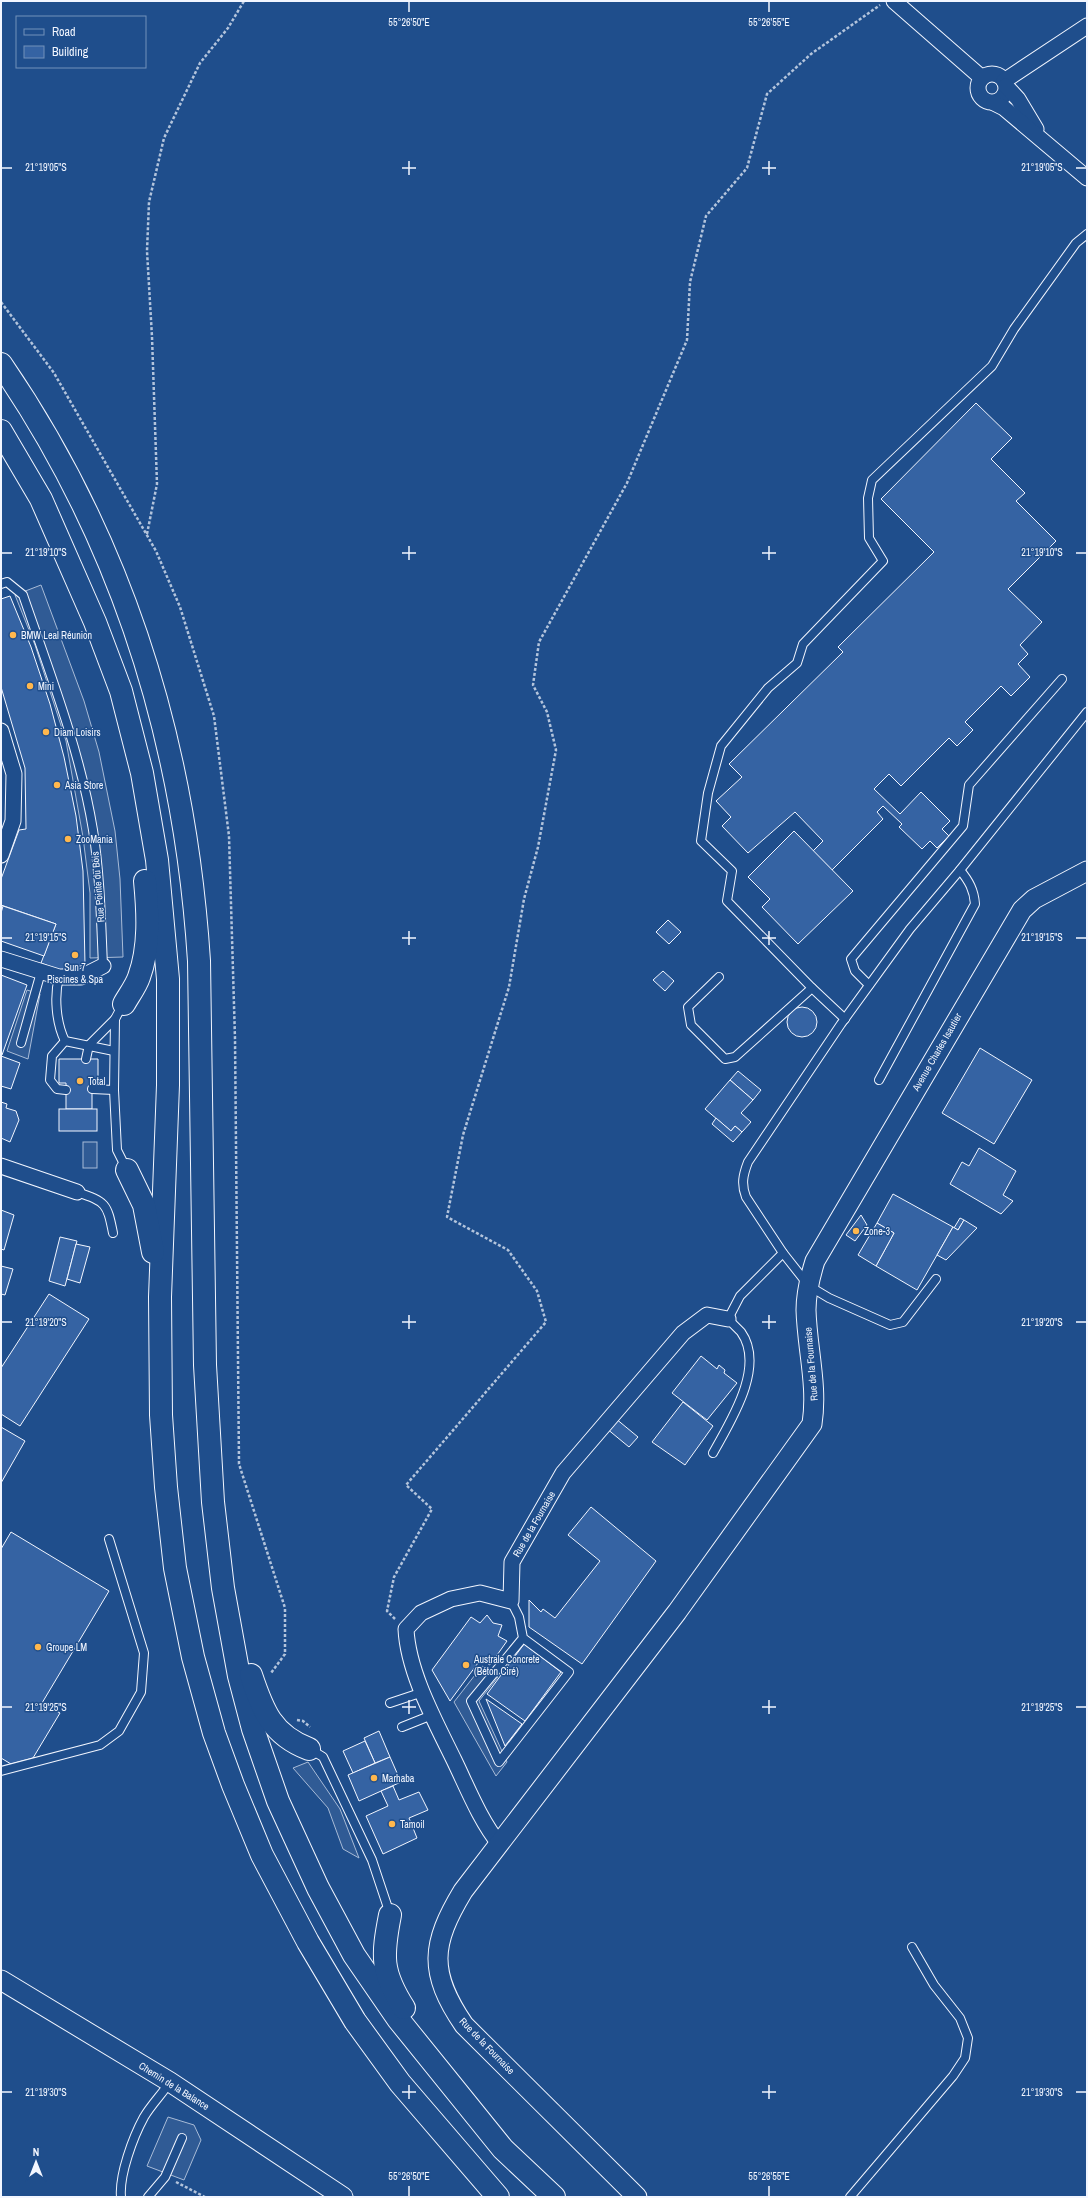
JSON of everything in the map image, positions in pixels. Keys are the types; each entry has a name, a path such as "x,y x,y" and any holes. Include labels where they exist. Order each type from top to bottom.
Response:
{"highway":[{"path":"1,364 50,441 83,504 112,568 134,626 156,695 186,828 195,896 200,976 204,1364 213,1502 224,1588 238,1676 253,1729 278,1801 318,1888 354,1955 398,2019 503,2149 554,2197"},
{"path":"1,431 41,499 121,691 142,774 157,860 168,979 168,1085 160,1297 161,1415 166,1487 175,1568 193,1657 214,1733 233,1785 262,1855 308,1942 355,2021 400,2083 498,2197"},
{"path":"66,556 83,621 110,703 131,788 141,847 147,903 146,954 139,978 119,1011"},
{"path":"127,1170 144,1206 160,1297"},
{"path":"224,1588 257,1693 270,1722 293,1743 311,1740"},
{"path":"390,1915 384,1944 385,1968 399,2000 438,2069"}],"street":[{"path":"894,1 982,78"},
{"path":"994,103 1002,99 1005,84 1087,26"},
{"path":"1043,142 1018,99 1005,84 994,74 982,78 977,86 978,95 985,101 994,103 1004,108 1043,142 1087,178"},
{"path":"1,731 14,774 13,821 1,855"},
{"name":"Avenue Charles Isautier","path":"815,1261 1022,910 1044,893 1087,871"},
{"name":"Rue Pointe du Bois","path":"1,959 59,977 82,977 103,966"},
{"path":"1,1166 77,1192"},
{"name":"Rue de la Fournaise","path":"637,2197 464,2025 449,2003 440,1978 437,1960 439,1942 446,1919 463,1891 500,1845 677,1612 812,1424 815,1405 806,1309 809,1286 815,1261"},
{"name":"Rue de la Fournaise","path":"511,1601 512,1562 563,1473 683,1333 707,1316 728,1319"},
{"path":"500,1845 486,1827 432,1715 407,1645 406,1629 421,1613 451,1599 480,1593 511,1601"},
{"name":"Chemin de la Balance","path":"1,1980 170,2082 343,2197"}],"lane":[{"path":"844,1019 727,901 732,871 701,841 708,793 721,746 768,688 797,663 803,644 883,561 870,538 868,498 872,480 992,366 1014,329 1076,243 1087,234"},
{"name":"Rue Pointe du Bois","path":"1,584 7,582 23,595 69,732 93,829 99,884 103,966"},
{"path":"869,985 855,971 851,959 963,826 969,785 1062,679"},
{"path":"936,1280 903,1322 895,1326 829,1298 809,1286 783,1253 746,1197 742,1176 748,1162 844,1019 910,929 960,870 1087,712"},
{"path":"878,1080 975,904 975,894 969,881 960,870"},
{"path":"21,1042 41,972"},
{"path":"59,977 58,1014 61,1032 65,1041"},
{"path":"719,977 688,1006 691,1025 725,1059 735,1057 812,988"},
{"path":"86,1059 89,1045 119,1011"},
{"path":"119,1011 114,1051 117,1150 127,1170"},
{"path":"65,1041 114,1051"},
{"path":"65,1041 52,1056 50,1080 56,1088 66,1090"},
{"path":"92,1089 114,1090"},
{"path":"77,1192 101,1200 109,1212 113,1234"},
{"path":"713,1453 741,1401 747,1376 749,1352 742,1333 728,1319 740,1296 783,1253"},
{"path":"1,1771 100,1745 119,1731 141,1692 144,1653 109,1539"},
{"path":"511,1601 519,1617 523,1638 569,1672 500,1762 471,1701 523,1638"},
{"path":"390,1703 423,1692"},
{"path":"402,1727 432,1715"},
{"path":"311,1740 323,1757 372,1860 390,1915"},
{"path":"850,2197 953,2076 965,2058 968,2038 960,2018 934,1985 912,1947"},
{"path":"121,2197 120,2190 128,2155 144,2117 170,2082"},
{"path":"148,2197 165,2177 182,2138"}],"path":[{"path":"147,534 156,484 152,337 147,251 149,202 168,131 200,63 228,28 244,1"},
{"path":"406,1629 386,1611 394,1577 432,1509 406,1484 546,1322 537,1291 508,1250 446,1217 463,1135 509,987 524,899 538,847 556,750 547,712 533,685 539,642 627,483 687,340 690,282 706,216 747,168 767,94 811,54 886,1"},
{"path":"235,1064 239,1464 285,1608 285,1654 269,1675"},
{"path":"292,1719 303,1721 311,1740"},
{"path":"165,2177 205,2197"}],"shaded area":[{"path":"41,585 84,701 99,752 115,831 120,879 123,957 90,958 90,893 83,837 66,741 35,645 15,595"},
{"path":"27,990 40,994 28,1059 7,1051"},
{"path":"83,1142 97,1142 97,1168 83,1168"},
{"path":"482,1666 498,1677 479,1701 507,1762 496,1776 454,1702"},
{"path":"308,1762 340,1809 359,1858 343,1849 328,1808 293,1768"},
{"path":"168,2117 194,2125 201,2140 184,2180 147,2166"}],"building":[{"path":"976,403 1012,438 991,459 1025,493 1016,501 1056,541 1008,589 1042,622 1020,645 1028,654 1018,664 1030,677 1011,696 1001,686 965,722 973,730 957,746 949,738 901,786 889,774 874,789 900,814 921,792 950,821 942,829 949,836 937,848 930,841 922,849 899,827 902,824 883,806 877,812 883,819 832,870 813,851 823,841 795,812 748,853 722,826 731,817 716,801 742,777 729,764 843,652 838,647 934,552 881,499"},
{"path":"10,596 31,647 50,704 64,757 76,816 83,871 85,965 59,970 41,963 56,924 1,905 1,879 19,830 26,829 25,768 1,687 1,599"},
{"path":"794,831 853,891 798,944 762,907 770,899 748,877"},
{"path":"3,906 56,924 44,956 1,941 1,913"},
{"path":"668,920 681,932 669,944 656,932"},
{"path":"663,971 674,981 665,991 653,980"},
{"path":"1,975 27,985 2,1055 1,1055"},
{"path":"802,1007 808,1008 816,1016 816,1028 808,1036 802,1037 796,1036 788,1028 787,1022 788,1016 796,1008"},
{"path":"980,1048 1032,1080 994,1144 942,1113"},
{"path":"1,1056 20,1063 11,1089 1,1086"},
{"path":"59,1059 98,1059 98,1083 92,1083 92,1109 66,1109 66,1083 59,1083"},
{"path":"738,1071 761,1090 753,1100 730,1080"},
{"path":"730,1080 753,1100 741,1113 751,1122 742,1132 735,1126 731,1131 705,1109"},
{"path":"1,1102 7,1104 6,1108 16,1111 19,1120 10,1142 1,1138"},
{"path":"59,1109 97,1109 97,1131 59,1131"},
{"path":"716,1118 731,1131 735,1126 742,1132 733,1142 712,1124"},
{"path":"979,1148 1016,1171 1003,1195 1013,1201 1001,1214 950,1184 962,1162 969,1166"},
{"path":"893,1194 953,1227 917,1290 876,1266 894,1233 877,1223"},
{"path":"1,1210 14,1215 4,1250 1,1249"},
{"name":"Zone-3","path":"861,1215 867,1225 855,1241 846,1235"},
{"path":"960,1218 964,1220 958,1230 954,1228"},
{"path":"964,1220 977,1228 946,1260 937,1255 953,1227 958,1230"},
{"path":"877,1223 894,1233 876,1266 858,1255"},
{"path":"60,1237 77,1241 65,1286 49,1281"},
{"path":"76,1244 90,1247 80,1283 67,1279"},
{"path":"1,1266 13,1269 5,1295 1,1294"},
{"path":"49,1294 89,1319 20,1426 1,1414 1,1368"},
{"path":"701,1356 717,1369 719,1365 725,1370 724,1373 737,1383 707,1420 672,1393"},
{"path":"683,1402 713,1426 685,1465 652,1442"},
{"path":"615,1418 638,1437 629,1447 606,1428"},
{"path":"1,1427 25,1441 1,1483"},
{"path":"591,1507 656,1561 582,1664 529,1627 529,1600 541,1612 543,1609 555,1618 600,1561 568,1535"},
{"name":"Groupe LM","path":"11,1532 109,1591 42,1703 60,1713 33,1758 11,1764 1,1758 1,1549"},
{"path":"487,1615 493,1623 502,1625 498,1636 507,1641 490,1665 481,1659 450,1701 432,1670 471,1617 480,1623"},
{"path":"524,1644 561,1672 525,1721 487,1694"},
{"path":"486,1699 522,1724 505,1746"},
{"path":"379,1731 390,1757 375,1763 364,1738"},
{"path":"365,1741 375,1763 353,1773 343,1751"},
{"path":"390,1757 401,1782 359,1801 348,1775"},
{"path":"393,1786 399,1800 419,1792 428,1810 409,1818 417,1838 383,1854 366,1816 388,1806 381,1791"}],"place":[{"name":"BMW Leal Réunion","path":"13,635"},
{"name":"Mini","path":"30,686"},
{"name":"Diam Loisirs","path":"46,732"},
{"name":"Asia Store","path":"57,785"},
{"name":"ZooMania","path":"68,839"},
{"name":"Sun 7 Piscines & Spa","path":"75,955"},
{"name":"Total","path":"80,1081"},
{"name":"Zone-3","path":"856,1231"},
{"name":"Groupe LM","path":"38,1647"},
{"name":"Australe Concrete (Béton Ciré)","path":"466,1665"},
{"name":"Marhaba","path":"374,1778"},
{"name":"Tamoil","path":"392,1824"}]}
